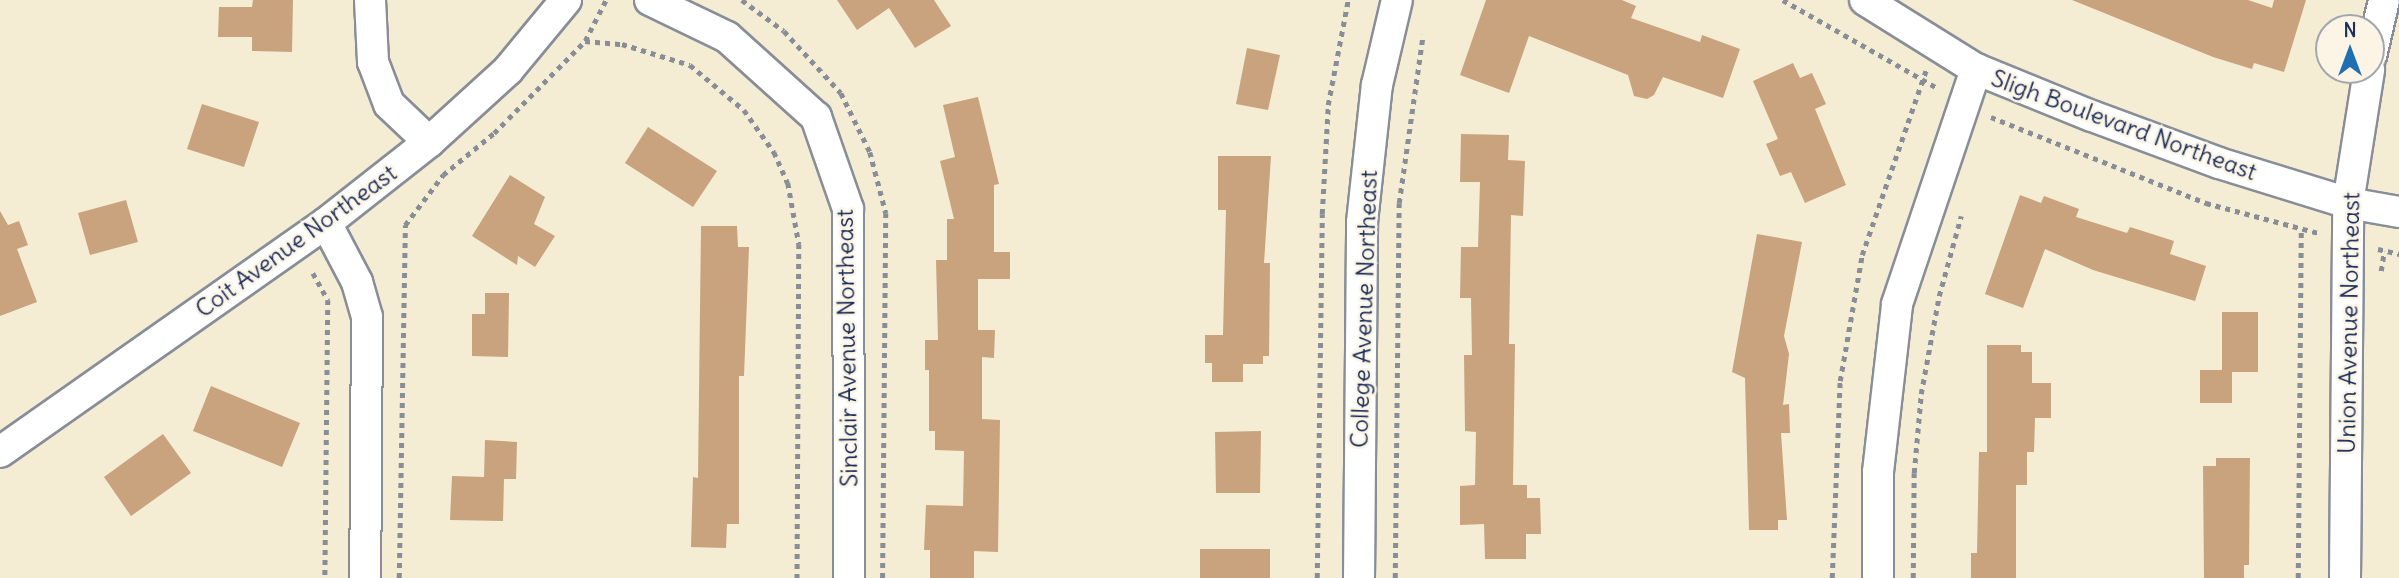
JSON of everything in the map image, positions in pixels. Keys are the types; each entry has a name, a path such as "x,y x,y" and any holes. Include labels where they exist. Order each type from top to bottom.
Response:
{"street":[{"path":"370,0 373,62 389,104 429,142"},
{"name":"Coit Avenue Northeast","path":"0,453 326,223 429,142 508,70 566,0"},
{"name":"Sinclair Avenue Northeast","path":"650,0 727,37 816,117 848,209 849,578"},
{"name":"College Avenue Northeast","path":"1359,578 1362,222 1377,85 1397,0"},
{"name":"Sligh Boulevard Northeast","path":"1865,0 1976,69 2219,163 2348,203 2399,212"},
{"path":"1878,578 1878,472 1897,304 1976,69"},
{"name":"Union Avenue Northeast","path":"2346,578 2348,203 2367,84"},
{"path":"326,223 356,282 368,317 365,578"}],"path":[{"path":"399,578 405,225 443,175 494,133 585,41 606,0"},
{"path":"1317,578 1322,201 1328,105 1348,0"},
{"path":"1395,578 1399,203 1425,26"},
{"path":"585,41 622,44 690,65 744,110 774,152 788,183 797,213 799,244 797,578"},
{"path":"1990,130 1995,119"},
{"path":"1913,578 1914,473 1921,394 1939,296 1965,204"},
{"path":"2298,578 2301,229"},
{"path":"313,273 328,300 326,578"}],"building":[{"path":"253,0 293,0 292,52 252,51 252,37 218,37 219,7 252,7"},
{"path":"837,0 934,0 951,26 915,48 889,8 857,30"},
{"path":"1486,0 1622,0 1636,6 1631,18 1700,42 1702,35 1740,49 1723,98 1663,77 1654,95 1647,99 1634,96 1628,75 1529,36 1509,93 1460,75"},
{"path":"2072,0 2248,0 2272,8 2274,0 2306,0 2284,72 2254,63 2252,69 2213,57"},
{"path":"1247,48 1280,55 1268,110 1236,104"},
{"path":"1793,63 1800,78 1812,73 1826,104 1815,109 1846,185 1805,203 1791,172 1780,176 1766,144 1778,139 1753,81"},
{"path":"978,97 999,184 994,185 994,252 1010,252 1010,279 978,279 978,330 995,330 994,358 982,357 982,419 1000,420 998,552 974,551 974,578 930,578 930,550 924,550 926,505 963,506 964,451 935,450 935,431 929,431 929,370 925,370 925,340 938,340 936,260 947,260 947,219 954,219 940,161 955,157 943,105"},
{"path":"202,104 259,122 244,167 187,149"},
{"path":"648,127 717,171 693,207 625,163"},
{"path":"1461,134 1509,135 1508,160 1525,161 1523,216 1511,215 1509,344 1515,344 1513,485 1527,485 1527,498 1540,498 1541,534 1526,534 1526,559 1485,559 1484,524 1460,525 1460,486 1475,485 1476,432 1465,431 1464,355 1472,355 1471,298 1460,298 1461,247 1478,247 1480,182 1460,182"},
{"path":"1218,156 1271,156 1264,263 1270,263 1269,356 1263,356 1263,364 1243,364 1243,382 1212,382 1212,363 1205,363 1205,335 1223,335 1226,210 1218,210"},
{"path":"510,175 545,197 534,224 555,236 535,267 518,256 517,265 472,236"},
{"path":"2020,195 2041,203 2044,196 2079,209 2076,217 2127,233 2130,227 2174,241 2170,254 2206,266 2195,301 2093,270 2045,249 2023,308 1985,294"},
{"path":"126,200 138,242 90,255 78,213"},
{"path":"0,211 8,225 19,221 28,245 17,249 37,302 0,316"},
{"path":"701,226 737,226 738,247 749,247 744,376 739,376 739,524 727,524 726,548 691,547 693,477 698,478"},
{"path":"1757,234 1802,242 1784,336 1789,354 1783,405 1789,404 1790,433 1781,433 1787,520 1778,520 1778,530 1749,530 1745,378 1732,372"},
{"path":"485,293 509,293 508,357 472,356 472,314 485,314"},
{"path":"2222,312 2258,312 2258,372 2232,372 2232,403 2200,403 2200,370 2222,370"},
{"path":"1987,345 2021,345 2021,352 2032,352 2032,383 2051,383 2051,418 2035,418 2034,452 2027,452 2027,485 2016,485 2016,578 1971,578 1971,553 1977,553 1979,452 1987,452"},
{"path":"211,386 300,423 282,467 193,431"},
{"path":"1261,431 1260,493 1216,493 1215,432"},
{"path":"163,434 191,473 131,516 104,477"},
{"path":"485,440 517,442 516,479 504,479 503,521 450,520 452,476 484,477"},
{"path":"2216,458 2250,458 2249,565 2244,565 2244,578 2204,578 2203,466 2216,466"},
{"path":"1200,549 1270,549 1270,578 1200,578"}]}
